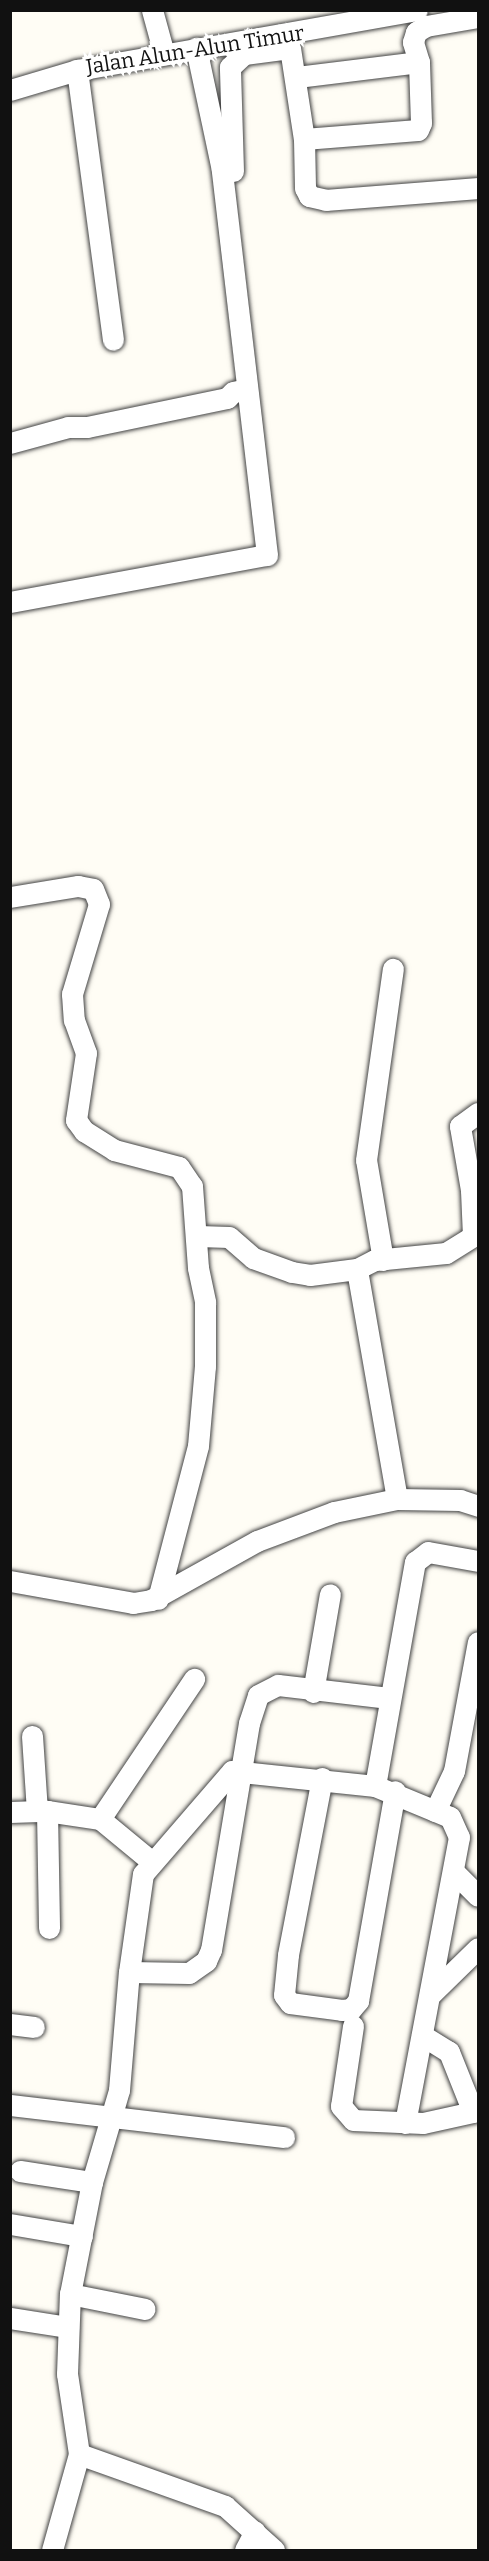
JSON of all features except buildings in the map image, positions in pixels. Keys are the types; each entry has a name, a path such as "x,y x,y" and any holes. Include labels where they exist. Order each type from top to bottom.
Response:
{"street":[{"path":"152,10 164,54"},
{"name":"Jalan Alun-Alun Timur","path":"11,88 77,69 196,48 289,35 376,14 417,10"},
{"path":"304,139 418,130 422,123 418,62 413,42 419,29 478,17"},
{"path":"10,602 267,555 222,170 196,48"},
{"path":"235,191 229,75 233,60 244,54 290,48 297,77 304,139 305,188 309,196 320,200 478,188"},
{"path":"297,77 418,62"},
{"path":"77,69 113,340"},
{"path":"10,443 68,427 87,427 227,398 233,392 247,389"},
{"path":"10,897 78,886 93,889 99,904 72,994 74,1020 86,1053 76,1120 84,1131 114,1150 179,1167 186,1174 192,1186 198,1236 198,1268 206,1302 198,1446 158,1599"},
{"path":"383,1260 366,1160 393,969"},
{"path":"198,1236 229,1237 253,1258 292,1272 310,1275 357,1269 383,1260 446,1253 476,1238 471,1190 460,1126 478,1113"},
{"path":"357,1269 397,1498"},
{"path":"10,1581 133,1603 158,1599 257,1541 334,1512 397,1498 460,1500 478,1506"},
{"path":"322,1778 288,1955 284,1995 291,2003 342,2010 351,2009 358,2001 385,1789 389,1698 414,1562 428,1552 478,1561"},
{"path":"313,1692 330,1594"},
{"path":"435,1811 454,1771 472,1711 478,1642"},
{"path":"100,1819 194,1678"},
{"path":"129,1972 189,1973 206,1961 258,1695 278,1685 313,1692 389,1698"},
{"path":"32,1736 42,1811 49,1928"},
{"path":"52,2550 79,2454 68,2374 70,2294 92,2182 111,2118 123,2059 129,1972 139,1887 151,1861 232,1771 322,1778 385,1789 450,1817 458,1830 432,1992 405,2124"},
{"path":"10,1812 42,1811 100,1819 151,1861"},
{"path":"453,1871 478,1896"},
{"path":"432,1992 478,1948"},
{"path":"10,2025 34,2027"},
{"path":"353,2026 341,2106 345,2115 352,2120 405,2124 476,2119 449,2052 423,2035"},
{"path":"10,2105 284,2137"},
{"path":"20,2171 92,2182"},
{"path":"10,2224 82,2236"},
{"path":"70,2294 145,2309"},
{"path":"10,2318 68,2327"},
{"path":"79,2454 225,2506 274,2550"},
{"path":"245,2550 255,2531"}]}
